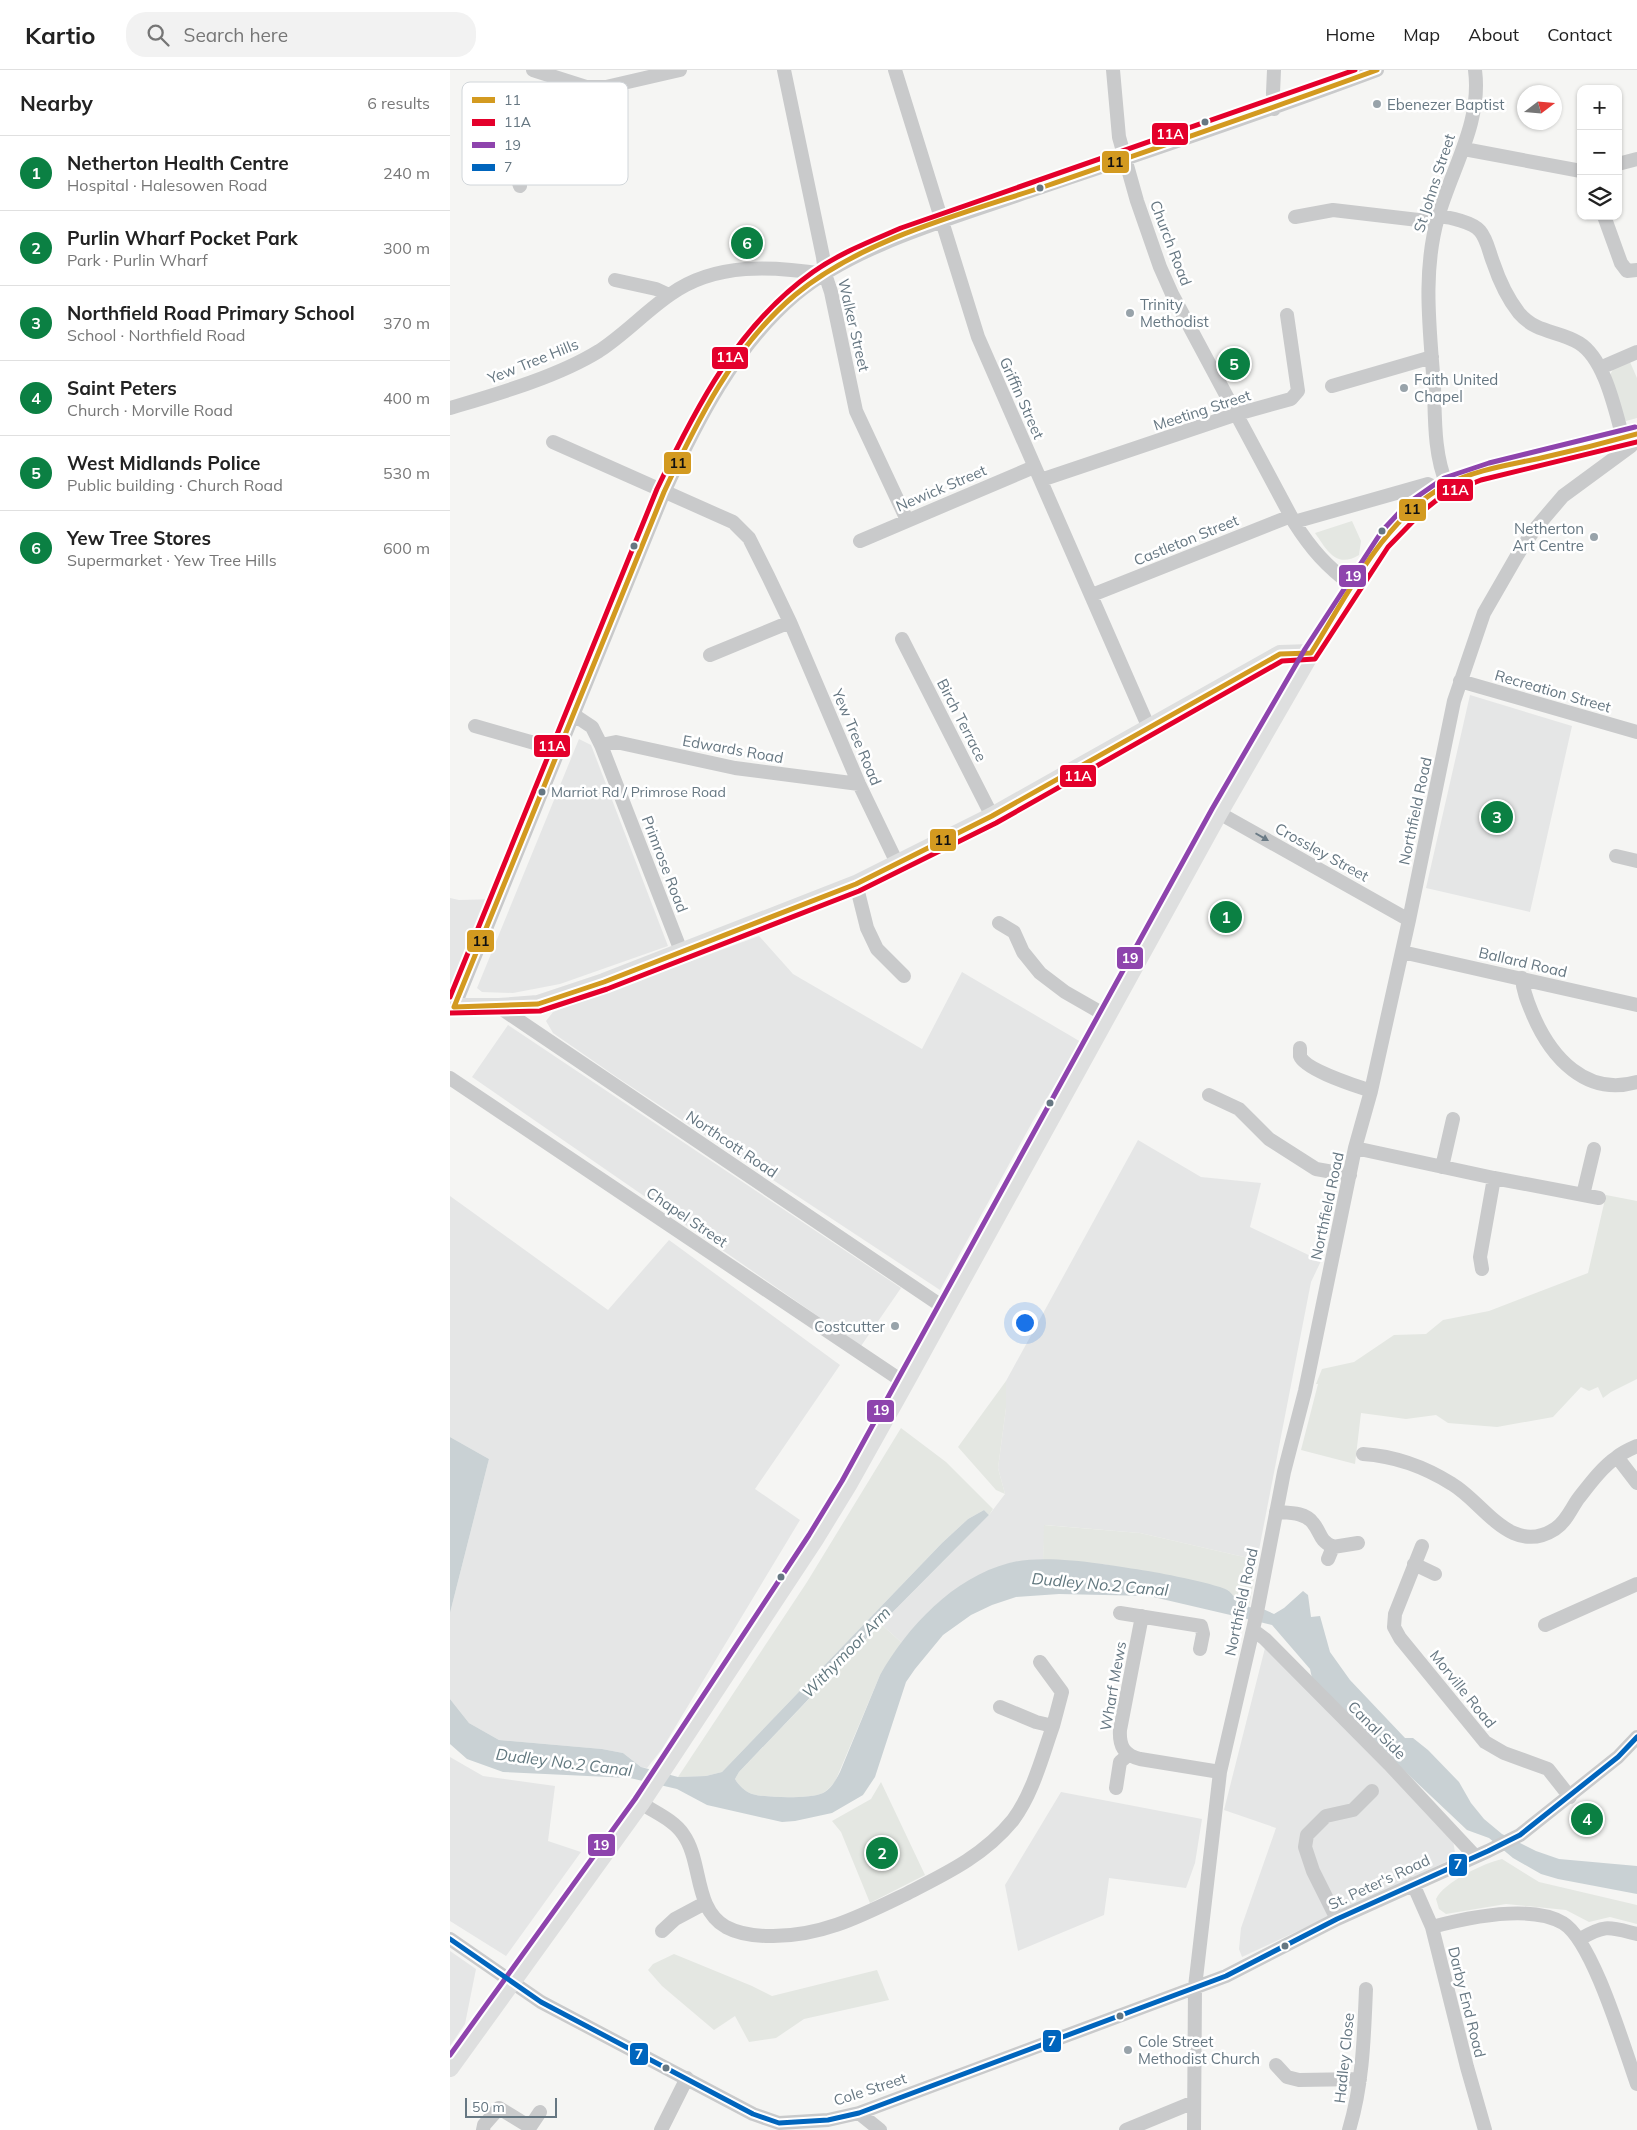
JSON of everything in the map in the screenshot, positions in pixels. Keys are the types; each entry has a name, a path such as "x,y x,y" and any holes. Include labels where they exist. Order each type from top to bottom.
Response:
{"main road":[{"path":"450,2068 644,1799 669,1758 815,1539 848,1485 905,1383 1219,813 1311,653 1388,535 1413,509 1443,487 1491,470 1632,437"},
{"path":"452,1007 499,1007 538,1004 604,982 856,884 898,865 992,816 1280,654 1311,653"}],"street":[{"path":"533,70 556,74 574,82"},
{"path":"628,82 680,70"},
{"name":"Walker Street","path":"784,70 825,274 831,292 856,410 907,520"},
{"name":"Griffin Street","path":"895,70 978,338 1149,728"},
{"name":"Church Road","path":"1113,70 1118,137 1163,274 1293,519 1311,548 1333,571 1353,586"},
{"path":"1274,70 1274,109"},
{"path":"452,1007 574,715 664,492 705,410 744,349 762,327 796,294 856,256 943,222 1274,109 1377,70"},
{"name":"St Johns Street","path":"1443,487 1428,298 1430,250 1438,217 1464,149 1476,82 1475,70"},
{"path":"1464,149 1577,170"},
{"path":"1622,163 1637,158"},
{"path":"1295,217 1333,210 1427,221 1438,217 1462,221 1476,227 1486,241 1501,282 1519,313 1531,325 1580,343 1600,368 1632,437"},
{"path":"1605,220 1621,263 1627,271 1637,270"},
{"name":"Yew Tree Hills","path":"450,408 525,384 575,363 599,350 669,295 702,277 759,267 788,268 825,274"},
{"path":"615,280 656,289 669,295"},
{"name":"Meeting Street","path":"1041,480 1237,414 1291,399 1298,391 1286,315"},
{"path":"1600,368 1637,352"},
{"path":"1332,386 1432,357"},
{"name":"Northfield Road","path":"1194,2130 1195,1987 1220,1772 1261,1594 1276,1512 1305,1391 1355,1148 1371,1091 1409,920 1454,701 1484,613 1518,554 1544,517 1563,496 1631,446 1632,437"},
{"name":"Yew Tree Road","path":"553,442 733,522 749,538 790,622 859,784 898,865"},
{"path":"1592,474 1597,462 1594,445"},
{"name":"Newick Street","path":"860,541 1034,466"},
{"name":"Castleton Street","path":"1092,595 1293,519 1428,484 1443,487"},
{"path":"710,656 790,622"},
{"name":"Birch Terrace","path":"902,638 992,816"},
{"name":"Recreation Street","path":"1460,682 1637,732"},
{"name":"Primrose Road","path":"574,715 592,727 601,745 681,951"},
{"path":"474,726 559,750"},
{"name":"Edwards Road","path":"601,745 616,742 735,768 859,784"},
{"name":"Crossley Street","path":"1219,813 1409,920"},
{"path":"1616,856 1637,861"},
{"path":"856,884 867,928 877,948 904,976"},
{"path":"999,922 1014,932 1023,952 1040,973 1064,992 1107,1016"},
{"name":"Ballard Road","path":"1402,952 1637,1005"},
{"path":"1522,978 1525,996 1540,1030 1560,1061 1585,1077 1601,1084 1612,1085 1637,1082"},
{"name":"Northcott Road","path":"499,1007 946,1309"},
{"path":"1300,1048 1300,1056 1305,1062 1323,1072 1371,1091"},
{"name":"Chapel Street","path":"450,1078 905,1383"},
{"path":"1209,1095 1239,1109 1269,1139 1316,1169 1350,1175"},
{"path":"1442,1167 1453,1119"},
{"path":"1355,1148 1599,1198"},
{"path":"1583,1195 1594,1149"},
{"path":"1482,1269 1480,1257 1494,1178"},
{"path":"1362,1454 1390,1458 1430,1472 1454,1485 1508,1531 1522,1536 1534,1536 1555,1529 1561,1524 1596,1476 1616,1456 1637,1446"},
{"path":"1616,1456 1637,1483"},
{"path":"1276,1512 1302,1514 1308,1518 1314,1523 1330,1553 1358,1543"},
{"name":"Morville Road","path":"1422,1546 1395,1614 1394,1627 1400,1638 1485,1742 1504,1754 1548,1769 1570,1797"},
{"path":"1414,1564 1435,1574"},
{"path":"1545,1625 1637,1584"},
{"path":"1120,1613 1201,1626 1203,1634 1200,1649"},
{"name":"Wharf Mews","path":"1128,1755 1121,1747 1120,1730 1142,1616"},
{"name":"Canal Side","path":"1253,1630 1265,1639 1317,1693 1482,1854"},
{"path":"644,1799 682,1832 689,1843 705,1902 711,1915 726,1927 759,1936 805,1934 839,1926 963,1865 990,1845 1020,1808 1043,1758 1062,1692 1040,1662"},
{"path":"1000,1707 1036,1722 1053,1726"},
{"name":"St. Peter's Road","path":"1195,1987 1226,1976 1337,1919 1520,1835 1618,1757 1637,1737"},
{"path":"1116,1788 1120,1762 1128,1755 1140,1759 1220,1772"},
{"path":"1337,1919 1313,1871 1305,1847 1307,1835 1326,1816 1354,1810 1372,1791"},
{"name":"Darby End Road","path":"1413,1884 1432,1927 1466,2067 1485,2130"},
{"path":"662,1931 675,1919 705,1902"},
{"path":"1432,1927 1464,1918 1498,1914 1536,1915 1562,1923 1580,1939 1597,1974 1637,2084"},
{"path":"1580,1939 1598,1928 1614,1928 1637,1934"},
{"name":"Cole Street","path":"450,1939 541,2002 778,2126 828,2120 859,2113 1195,1987"},
{"name":"Hadley Close","path":"1349,2130 1360,2079 1366,1989"},
{"path":"1276,2064 1287,2077 1299,2080 1360,2079"},
{"path":"661,2130 687,2078"},
{"path":"1126,2130 1194,2102"},
{"path":"483,2130 484,2125 498,2108 530,2127 540,2112"},
{"path":"859,2113 880,2130"}],"shaded area":[{"path":"1630,362 1637,378 1637,418 1626,421 1622,417 1610,375 1613,369"},
{"path":"1352,521 1361,541 1359,555 1351,559 1338,559 1328,551 1315,533"},
{"path":"1470,695 1572,726 1530,912 1426,888"},
{"path":"579,739 591,745 668,946 560,984 513,993 482,992 477,988"},
{"path":"450,898 459,900 498,899 450,1007"},
{"path":"759,936 793,974 922,1049 962,972 1081,1042 1034,1119 940,1290 618,1078 553,1033 546,1021 553,1012"},
{"path":"508,1025 901,1288 861,1346 472,1077"},
{"path":"1138,1140 1201,1177 1261,1183 1250,1227 1321,1261 1311,1282 1257,1560 1140,1533 1045,1525 1043,1560 1010,1563 964,1584 926,1614 902,1643 881,1624 989,1515 1005,1494 998,1468 1006,1408 1006,1381"},
{"path":"1606,1195 1637,1201 1637,1379 1603,1398 1598,1387 1589,1391 1581,1387 1553,1417 1497,1427 1448,1423 1436,1415 1406,1419 1361,1413 1355,1464 1301,1450 1318,1384 1316,1384 1322,1369 1354,1362 1394,1335 1426,1334 1443,1320 1489,1311 1588,1273"},
{"path":"450,1196 608,1310 669,1240 840,1365 755,1489 800,1520 662,1749 647,1768 641,1767 623,1753 602,1749 499,1740 469,1723 450,1699 450,1613 489,1459 450,1437"},
{"path":"1006,1381 1006,1408 998,1468 1005,1494 996,1490 958,1447"},
{"path":"901,1428 946,1462 993,1509 989,1515 984,1510 968,1519 942,1543 722,1772 706,1776 678,1777 807,1582"},
{"path":"1044,1525 1140,1533 1257,1560 1249,1607 1241,1606 1228,1590 1103,1564 1043,1560"},
{"path":"881,1624 902,1643 880,1675 835,1782 823,1793 799,1797 758,1795 742,1788 735,1779 739,1772"},
{"path":"1266,1644 1453,1840 1455,1853 1450,1860 1242,1957 1239,1949 1241,1928 1276,1828 1224,1810"},
{"path":"450,1757 483,1776 555,1786 548,1841 581,1852 506,1956 450,1921"},
{"path":"881,1782 925,1875 870,1903 841,1832 832,1821 871,1799"},
{"path":"1061,1792 1202,1819 1195,1863 1186,1888 1109,1878 1104,1915 1018,1951 1005,1885"},
{"path":"1502,1859 1539,1882 1637,1905 1637,1924 1610,1917 1589,1922 1566,1910 1506,1904 1446,1914 1439,1909 1436,1899 1447,1886 1475,1869"},
{"path":"450,1951 476,1969 465,2024 450,2046"},
{"path":"674,1954 772,1996 877,1970 889,2000 804,2019 776,2038 749,2042 735,2016 714,2030 662,1986 648,1970 653,1964"}],"water":[{"path":"450,1437 489,1459 450,1613"},
{"path":"984,1510 989,1515 864,1641 739,1772 735,1779 742,1788 758,1795 788,1797 817,1795 828,1789 840,1772 880,1675 891,1657 918,1622 934,1606 969,1580 989,1570 1024,1560 1041,1559 1097,1563 1165,1574 1224,1588 1229,1591 1241,1606 1263,1609 1274,1614 1284,1608 1303,1591 1308,1595 1311,1617 1320,1616 1330,1652 1350,1680 1405,1738 1413,1738 1428,1750 1459,1782 1471,1803 1484,1819 1502,1834 1536,1851 1559,1859 1637,1866 1637,1894 1541,1874 1513,1858 1489,1838 1467,1830 1360,1729 1312,1678 1310,1669 1272,1625 1149,1596 1059,1594 1016,1597 971,1615 943,1635 906,1682 875,1777 863,1795 832,1813 795,1821 782,1822 707,1805 677,1789 630,1778 503,1772 467,1759 450,1744 450,1699 469,1723 499,1740 602,1749 623,1753 641,1767 678,1777 706,1776 722,1772 942,1543 968,1519"}],"transit line":[{"name":"11A","path":"450,997 657,489 704,398 741,342 762,317 786,293 823,265 901,228 1355,70"},
{"name":"11","path":"1377,70 1049,185 916,229 852,258 822,275 795,295 773,315 753,337 719,386 690,438 664,492 454,1007 538,1004 604,982 856,884 992,816 1280,654 1311,653 1353,583 1386,538 1404,517 1424,499 1446,485 1468,475 1637,434"},
{"name":"19","path":"450,2055 635,1799 809,1535 842,1481 1212,809 1305,649 1382,531 1408,503 1444,478 1489,463 1635,427"},
{"name":"11A","path":"450,1013 540,1011 607,989 859,891 996,823 1282,661 1315,659 1388,547 1423,511 1443,495 1481,480 1637,442"},
{"name":"7","path":"450,1939 541,2002 753,2114 779,2123 828,2120 859,2113 1226,1976 1337,1919 1520,1835 1618,1757 1637,1737"}],"place":[{"name":"Ebenezer Baptist","path":"1377,104"},
{"name":"Yew Tree Stores","path":"747,243"},
{"name":"Trinity Methodist","path":"1130,313"},
{"name":"West Midlands Police","path":"1234,364"},
{"name":"Faith United Chapel","path":"1404,388"},
{"name":"Netherton Art Centre","path":"1594,537"},
{"name":"Marriot Rd / Primrose Road","path":"542,792"},
{"name":"Northfield Road Primary School","path":"1497,817"},
{"name":"Netherton Health Centre","path":"1226,917"},
{"name":"Costcutter","path":"895,1326"},
{"name":"Saint Peters","path":"1587,1819"},
{"name":"Purlin Wharf Pocket Park","path":"882,1853"},
{"name":"Cole Street Methodist Church","path":"1128,2050"}],"water label":[{"name":"Dudley No.2 Canal","path":"1100,1584"},
{"name":"Withymoor Arm","path":"846,1652"},
{"name":"Dudley No.2 Canal","path":"564,1762"}]}
